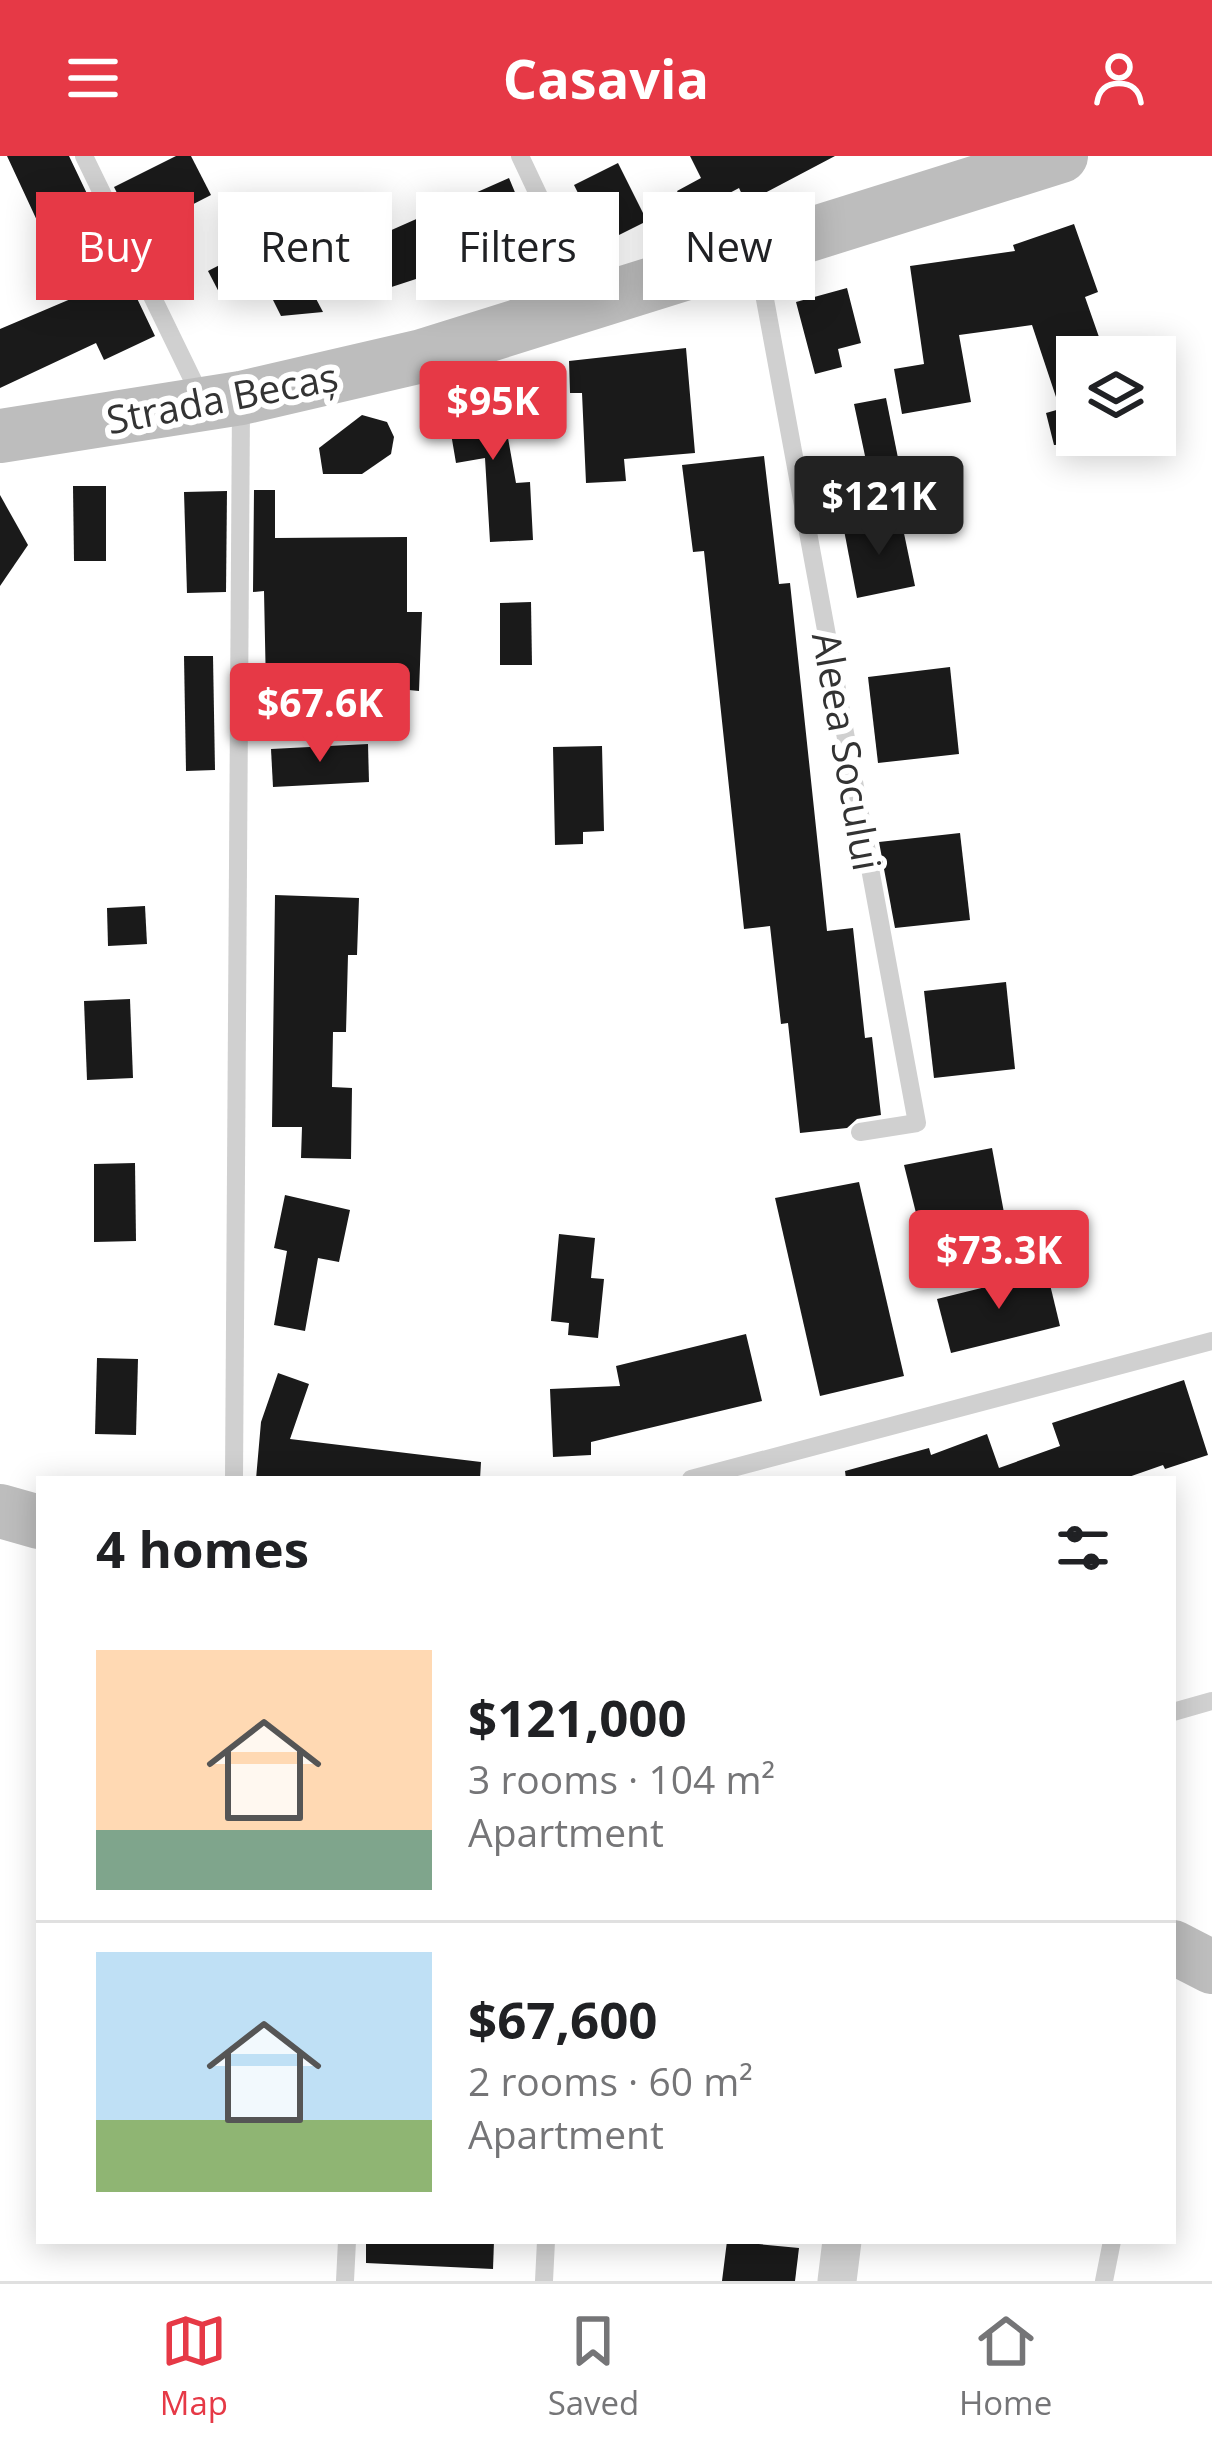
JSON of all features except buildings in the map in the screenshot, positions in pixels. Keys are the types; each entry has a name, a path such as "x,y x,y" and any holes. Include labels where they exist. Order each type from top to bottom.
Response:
{"main road":[{"name":"Strada Becaș","path":"815,229 979,168 1061,156"},
{"name":"Strada Becaș","path":"0,436 223,400 422,356 643,287"},
{"path":"0,1511 36,1521"},
{"path":"1176,1949 1212,1967"}],"street":[{"path":"837,2281 842,2244"}],"lane":[{"path":"84,156 223,400 234,1476"},
{"path":"520,156 589,304"},
{"name":"Aleea Socului","path":"766,300 917,1123 860,1132"},
{"path":"702,1476 1212,1341"},
{"path":"1176,1711 1212,1701"},
{"path":"345,2281 346,2244"},
{"path":"544,2281 546,2244"},
{"path":"1104,2281 1111,2244"}]}
